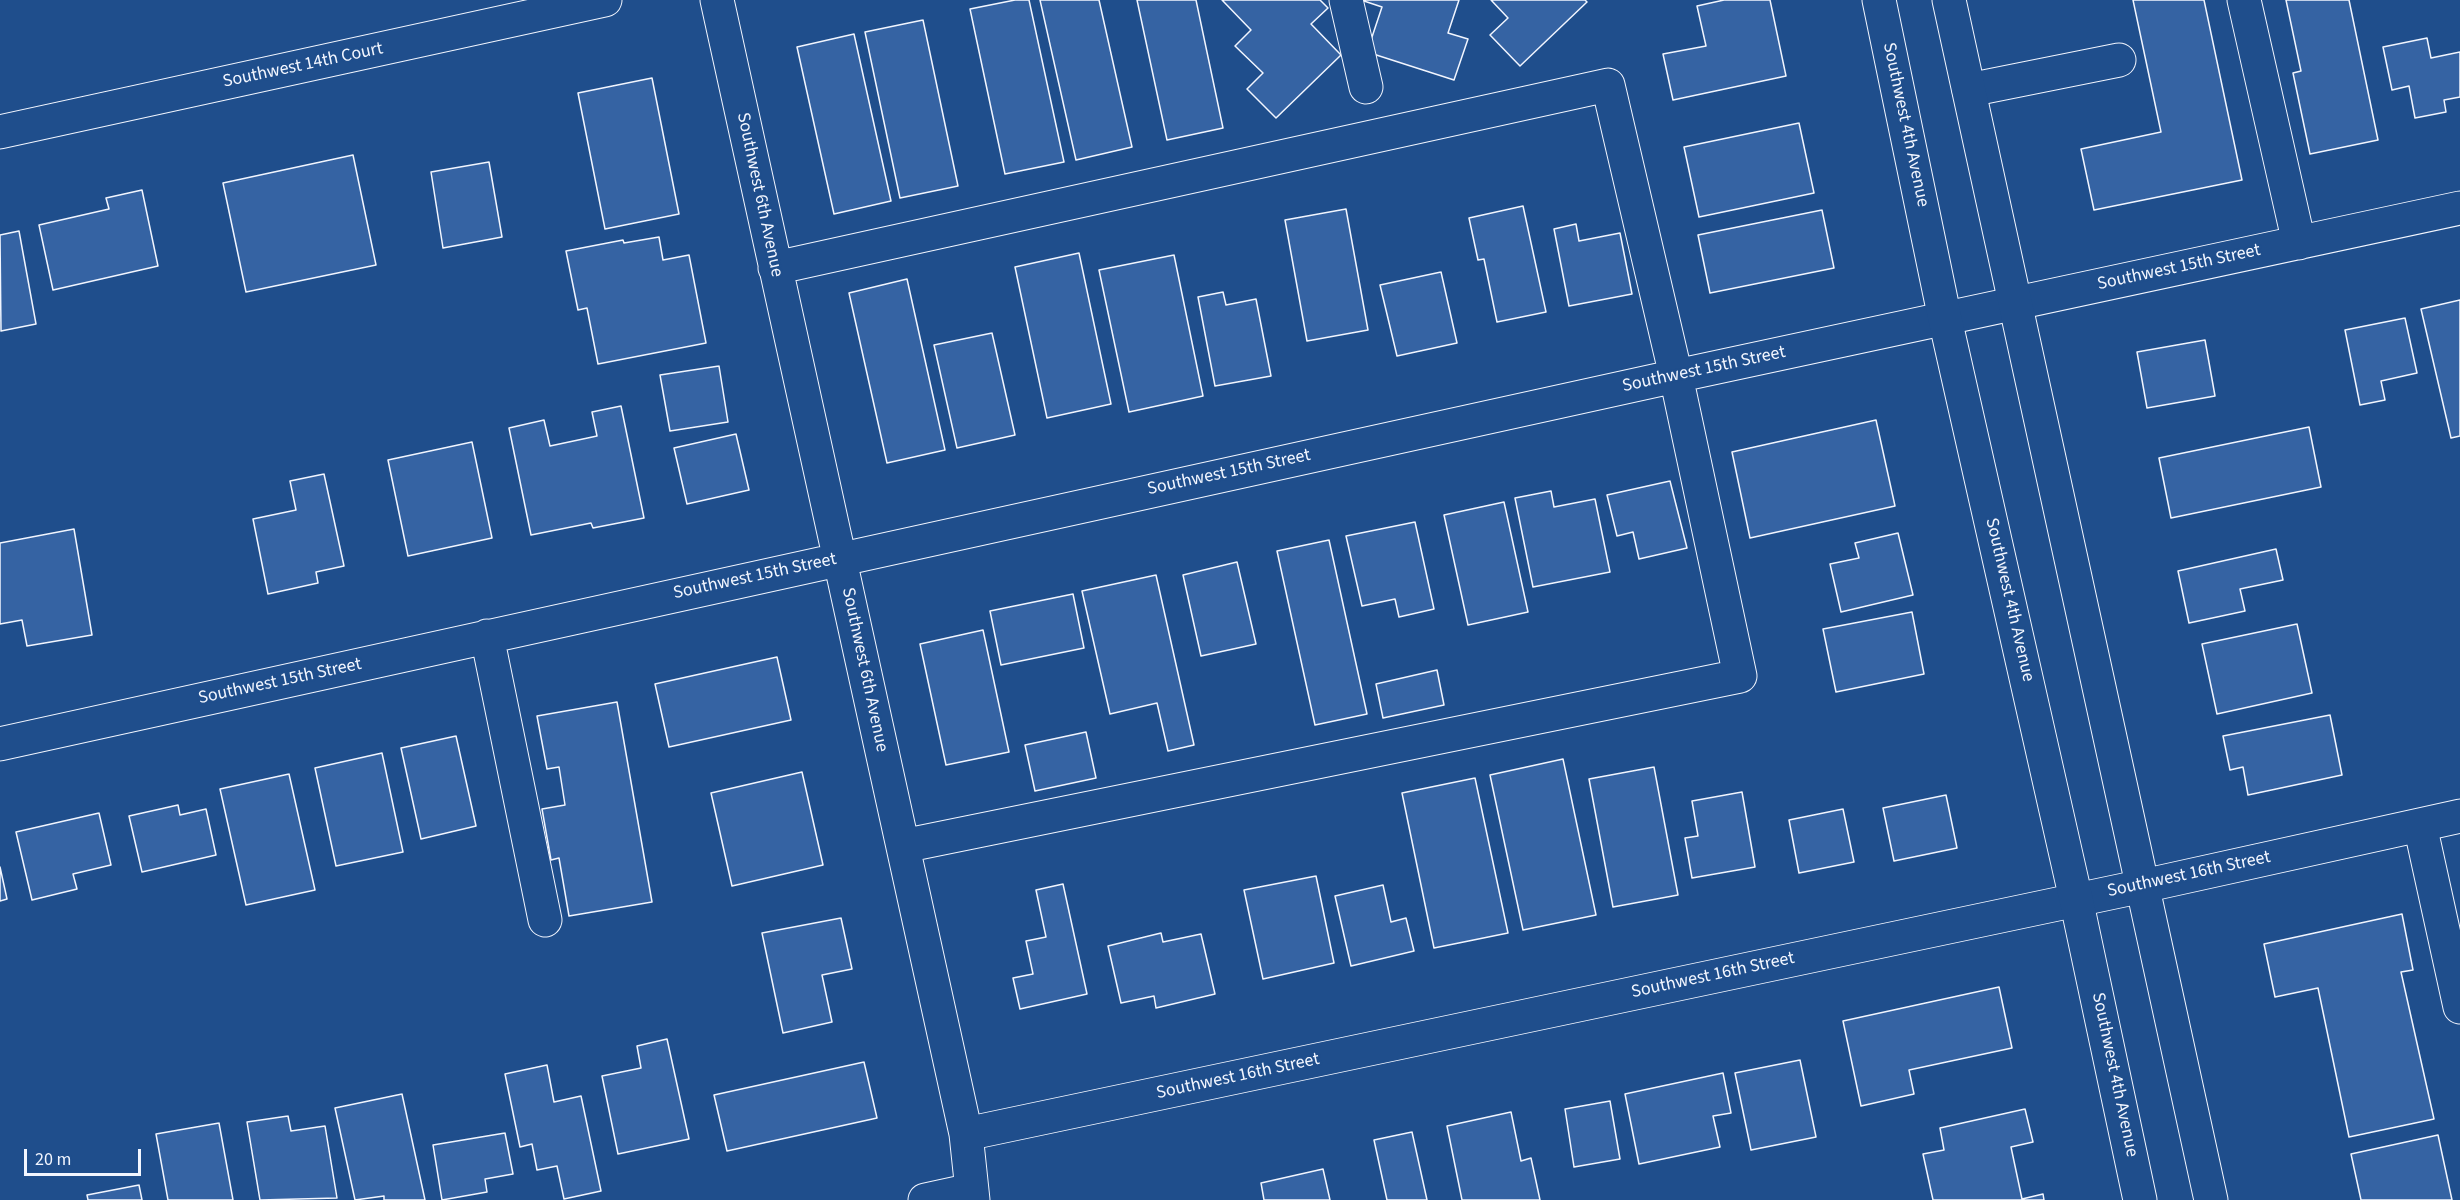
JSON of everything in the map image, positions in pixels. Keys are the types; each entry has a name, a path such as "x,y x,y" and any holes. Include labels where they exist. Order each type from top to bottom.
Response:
{"street":[{"name":"Southwest 14th Court","path":"0,132 605,0"},
{"name":"Southwest 6th Avenue","path":"717,0 966,1134 972,1195"},
{"path":"1346,0 1366,87"},
{"name":"Southwest 4th Avenue","path":"1879,0 1946,319 2076,899 2140,1200"},
{"path":"1950,0 2211,1200"},
{"path":"2244,0 2299,243"},
{"path":"1969,90 2119,60"},
{"path":"775,268 1608,85 1676,376 1740,676 903,846"},
{"name":"Southwest 15th Street","path":"0,744 1676,376 2460,208"},
{"path":"487,636 545,920"},
{"name":"Southwest 16th Street","path":"966,1134 2143,886 2460,816"},
{"path":"2420,825 2460,1007"},
{"path":"925,1200 972,1195"}],"building":[{"path":"1015,0 1029,0 1064,162 1005,174 970,9"},
{"path":"1040,0 1099,0 1132,147 1076,160"},
{"path":"1137,0 1196,0 1223,128 1167,140"},
{"path":"1222,0 1320,0 1328,8 1311,24 1341,55 1276,118 1247,89 1263,73 1235,46 1251,30"},
{"path":"1361,0 1459,0 1448,33 1468,39 1454,80 1367,52 1382,7"},
{"path":"1491,0 1585,0 1587,2 1520,66 1490,35 1508,18"},
{"path":"1724,0 1770,0 1786,76 1673,100 1663,54 1706,46 1697,6"},
{"path":"2133,0 2204,0 2242,180 2094,210 2081,149 2161,132"},
{"path":"2286,0 2349,0 2378,140 2310,154 2293,73 2301,71"},
{"path":"923,20 958,186 900,198 865,32"},
{"path":"854,34 891,201 834,214 797,47"},
{"path":"2427,38 2431,58 2460,52 2460,97 2444,100 2446,112 2415,118 2409,86 2392,90 2383,47"},
{"path":"652,78 679,214 605,229 578,93"},
{"path":"1799,123 1814,193 1699,217 1684,147"},
{"path":"353,155 376,265 246,292 223,183"},
{"path":"489,162 502,237 443,248 431,172"},
{"path":"142,190 158,266 53,290 39,225 109,209 106,198"},
{"path":"1523,206 1546,312 1497,322 1484,259 1478,260 1469,218"},
{"path":"1346,209 1368,330 1307,341 1285,220"},
{"path":"1822,210 1834,268 1710,293 1698,235"},
{"path":"1576,224 1579,241 1620,233 1632,294 1569,306 1554,229"},
{"path":"19,231 36,324 1,331 0,235"},
{"path":"659,237 663,260 689,255 706,343 598,364 587,308 578,310 566,251 623,240 624,243"},
{"path":"1079,253 1111,404 1047,418 1015,267"},
{"path":"1174,255 1203,396 1129,412 1099,270"},
{"path":"1441,272 1457,343 1397,356 1380,285"},
{"path":"907,279 945,450 887,463 849,293"},
{"path":"1223,292 1226,305 1256,299 1271,376 1215,386 1198,297"},
{"path":"2460,300 2460,436 2451,438 2421,309"},
{"path":"2405,318 2417,373 2381,381 2385,400 2360,405 2345,330"},
{"path":"992,333 1015,435 957,448 934,345"},
{"path":"2205,340 2215,396 2147,408 2137,352"},
{"path":"719,366 728,422 670,431 660,375"},
{"path":"621,406 644,518 593,528 591,523 531,535 509,428 544,420 550,446 597,436 592,412"},
{"path":"1876,420 1895,506 1750,538 1732,452"},
{"path":"2309,427 2321,487 2171,518 2159,458"},
{"path":"736,434 749,490 687,504 674,448"},
{"path":"472,442 492,538 408,556 388,460"},
{"path":"324,474 344,566 316,572 318,583 268,594 253,519 296,510 290,481"},
{"path":"1670,481 1687,548 1639,559 1633,532 1617,536 1607,495"},
{"path":"1551,491 1554,507 1595,499 1610,572 1533,587 1515,498"},
{"path":"1504,502 1528,612 1468,625 1444,515"},
{"path":"1415,522 1434,609 1399,617 1395,599 1362,606 1346,536"},
{"path":"74,529 92,635 27,646 22,620 0,624 0,543"},
{"path":"1898,533 1913,595 1841,612 1830,564 1859,558 1855,543"},
{"path":"1329,540 1367,714 1315,725 1277,551"},
{"path":"2276,549 2283,580 2240,589 2245,611 2189,623 2178,571"},
{"path":"1237,562 1256,644 1201,656 1183,575"},
{"path":"1156,575 1194,745 1168,751 1157,703 1110,714 1082,591"},
{"path":"1073,594 1084,648 1001,665 990,611"},
{"path":"1912,612 1924,674 1836,692 1823,629"},
{"path":"2297,624 2312,693 2217,714 2202,644"},
{"path":"983,630 1009,752 946,765 920,644"},
{"path":"777,657 791,720 669,747 655,684"},
{"path":"1437,670 1444,705 1383,718 1376,684"},
{"path":"617,702 652,902 569,916 559,858 551,860 542,809 565,805 559,767 547,769 537,716"},
{"path":"2330,715 2342,775 2248,795 2243,767 2230,770 2223,736"},
{"path":"1086,732 1096,778 1035,791 1025,745"},
{"path":"456,736 476,826 421,839 401,748"},
{"path":"382,753 403,852 336,866 315,768"},
{"path":"1563,759 1596,915 1523,930 1490,775"},
{"path":"1654,767 1678,895 1613,907 1589,779"},
{"path":"802,772 823,865 732,886 711,793"},
{"path":"289,774 315,890 246,905 220,789"},
{"path":"1475,778 1508,933 1434,948 1402,793"},
{"path":"1742,792 1755,867 1692,878 1685,838 1698,836 1692,801"},
{"path":"1946,795 1957,848 1894,861 1883,808"},
{"path":"178,805 180,815 206,809 216,855 142,872 129,816"},
{"path":"1843,809 1854,862 1799,873 1789,820"},
{"path":"99,813 111,865 73,874 77,889 32,900 16,832"},
{"path":"0,867 7,899 0,901"},
{"path":"1316,876 1334,963 1263,979 1244,890"},
{"path":"1063,884 1087,994 1020,1009 1013,978 1033,974 1026,941 1046,937 1036,890"},
{"path":"1383,885 1391,922 1406,918 1414,951 1351,966 1335,896"},
{"path":"2402,914 2413,970 2401,972 2434,1119 2349,1137 2318,988 2275,997 2264,944"},
{"path":"841,918 852,969 822,975 832,1022 783,1033 762,933"},
{"path":"1161,933 1163,942 1201,934 1215,994 1156,1008 1154,996 1121,1003 1108,946"},
{"path":"1999,987 2012,1048 1909,1070 1914,1094 1861,1106 1843,1021"},
{"path":"667,1039 689,1139 618,1154 602,1076 641,1068 637,1046"},
{"path":"1800,1060 1816,1137 1751,1150 1735,1073"},
{"path":"864,1062 877,1118 727,1151 714,1095"},
{"path":"547,1065 554,1102 581,1096 601,1191 564,1199 557,1166 537,1170 532,1144 520,1147 505,1074"},
{"path":"1723,1073 1731,1113 1713,1116 1720,1147 1639,1164 1625,1094"},
{"path":"402,1094 425,1200 384,1200 384,1196 355,1200 335,1108"},
{"path":"1610,1101 1620,1159 1574,1167 1565,1109"},
{"path":"2025,1109 2033,1142 2011,1147 2022,1199 2043,1194 2044,1200 1933,1200 1923,1154 1944,1150 1940,1128"},
{"path":"1511,1112 1521,1161 1531,1158 1540,1200 1462,1200 1447,1126"},
{"path":"288,1116 291,1131 325,1126 337,1198 260,1200 247,1122"},
{"path":"219,1123 233,1200 168,1200 156,1134"},
{"path":"1412,1132 1427,1200 1387,1200 1374,1140"},
{"path":"505,1133 513,1174 485,1179 487,1192 442,1200 433,1145"},
{"path":"2438,1135 2452,1200 2361,1200 2351,1154"},
{"path":"1323,1169 1330,1200 1264,1200 1261,1183"},
{"path":"139,1185 142,1200 88,1200 87,1195"}]}
